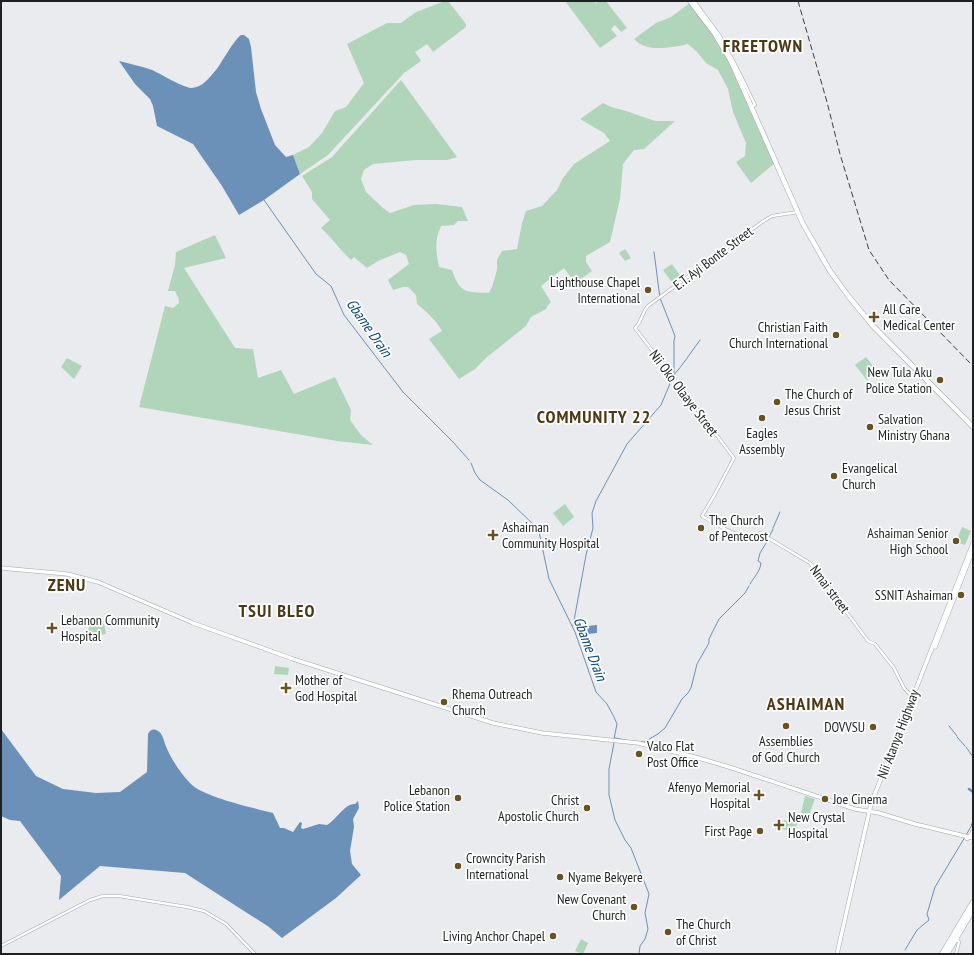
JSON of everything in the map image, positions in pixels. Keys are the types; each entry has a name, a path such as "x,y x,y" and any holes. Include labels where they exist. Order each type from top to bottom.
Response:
{"highway":[{"path":"690,1 718,39 731,61 798,212 816,248 830,271 846,294 878,331 973,427"},
{"path":"942,954 973,902"},
{"path":"947,954 973,910"}],"main road":[{"name":"Nii Atanya Highway","path":"838,954 869,812 973,543"},
{"path":"967,560 973,550"},
{"path":"1,568 67,574 98,582 193,623 300,662 493,723 542,733 638,743 695,757 769,780 832,803 869,812 880,813 914,824 961,836 972,837"}],"street":[{"path":"694,1 714,26 733,59 755,105 751,107"},
{"name":"E.T. Ayi Bonte Street","path":"636,329 648,306 762,222 772,216 798,212"},
{"name":"Nii Oko Olaaye Street","path":"636,329 734,458 702,516 748,539 756,538 760,533"},
{"name":"Nmai street","path":"760,533 810,563 871,643 875,644 894,668 904,688 913,698"},
{"path":"1,946 90,900 102,896 119,896 204,911 226,924 255,954"},
{"path":"956,938 959,942 956,954"}],"green space":[{"path":"448,1 466,24 466,27 433,52 427,44 415,52 421,61 404,73 328,155 300,174 293,155 309,147 322,133 335,111 346,107 364,83 347,44 387,23 401,23 416,12"},
{"path":"565,1 592,1 596,3 599,1 606,1 627,28 621,32 615,25 611,29 617,36 600,48"},
{"path":"690,3 702,17 728,58 775,163 751,183 736,162 745,156 746,143 733,112 728,89 718,70 706,63 688,44 665,48 653,48 641,45 634,39 656,23 671,17"},
{"path":"401,80 457,157 447,160 416,160 373,164 364,170 361,179 366,192 390,213 414,205 436,204 462,207 468,221 458,221 454,225 441,226 436,241 436,251 439,267 452,270 461,288 469,292 489,293 497,270 497,260 502,251 517,249 526,211 542,206 557,190 563,178 574,164 610,141 604,133 580,119 603,103 655,121 675,121 644,149 634,150 623,164 620,199 610,242 586,256 586,262 592,271 575,283 564,268 541,286 551,302 546,309 531,317 526,326 487,357 475,369 459,379 429,339 442,331 437,323 417,304 416,295 408,287 393,290 388,280 409,264 406,255 400,252 378,261 367,268 354,257 351,260 321,228 330,220 312,199 312,192 302,176 332,157"},
{"path":"215,235 226,258 184,268 235,348 253,349 258,378 281,370 294,394 335,377 351,410 350,420 361,435 373,445 337,441 139,407 165,306 173,308 179,303 175,291 168,291 175,265 176,252"},
{"path":"625,249 631,258 625,261 619,253"},
{"path":"672,264 682,278 674,285 663,270"},
{"path":"866,357 877,371 867,380 855,365"},
{"path":"67,358 82,366 74,379 61,367"},
{"path":"565,504 574,517 563,526 553,513"},
{"path":"962,527 971,531 965,545 956,542"},
{"path":"89,624 104,624 106,634 88,636"},
{"path":"275,666 289,668 288,675 274,674"},
{"path":"805,796 815,799 809,815 801,813"},
{"path":"784,820 797,823 795,832 782,829"},
{"path":"581,939 588,943 583,954 575,951"}],"water":[{"path":"241,35 244,35 249,39 256,92 275,145 286,157 293,155 300,174 264,200 239,215 222,186 193,144 157,126 150,99 135,84 119,61 152,70 182,85 195,88 211,76"},
{"path":"597,625 597,633 588,634 587,626"},
{"path":"1,729 36,776 63,789 96,793 120,792 147,772 148,734 153,730 156,730 161,733 167,749 176,765 190,783 196,788 205,793 229,801 273,813 280,828 293,832 300,822 302,823 301,828 303,829 319,824 327,825 344,809 358,801 359,808 353,819 354,827 350,851 352,864 361,875 336,898 282,938 269,927 185,873 100,866 59,900 61,876 20,821 10,820 1,816"}],"waterway":[{"name":"Gbame Drain","path":"264,200 316,274 331,286 344,315 403,392 469,460"},
{"path":"654,252 660,298 675,336 674,373"},
{"path":"673,376 700,340"},
{"path":"573,626 586,555 593,528 592,513 596,501 627,444 661,405 672,379"},
{"name":"Gbame Drain","path":"471,463 480,480 508,500 534,525 539,532 549,579 575,632 596,692 607,704 617,724 614,739"},
{"path":"773,528 780,512"},
{"path":"769,537 773,529"},
{"path":"750,584 757,574 761,563 758,561 760,553 768,540"},
{"path":"641,742 644,742 658,734 665,728 682,699 691,688 697,664 709,643 709,639 719,619 745,593 749,586"},
{"path":"949,726 957,736"},
{"path":"957,737 965,746"},
{"path":"615,738 631,741"},
{"name":"Gbame Drain","path":"614,743 609,769 609,795 615,820 625,840 631,848 649,894 645,913 648,929 645,939 640,946 639,954"},
{"path":"966,747 973,757"},
{"path":"969,789 973,792"},
{"path":"966,835 972,825"},
{"path":"905,950 917,930 929,920 927,914 935,887 965,837"}],"railway":[{"path":"798,1 827,102 840,154 869,250 889,280 973,366"}],"place":[{"name":"Lighthouse Chapel International","path":"648,290"},
{"name":"All Care Medical Center","path":"874,317"},
{"name":"Christian Faith Church International","path":"836,335"},
{"name":"New Tula Aku Police Station","path":"940,380"},
{"name":"The Church of Jesus Christ","path":"777,402"},
{"name":"Eagles Assembly","path":"762,418"},
{"name":"Salvation Ministry Ghana","path":"870,427"},
{"name":"Evangelical Church","path":"834,476"},
{"name":"The Church of Pentecost","path":"701,528"},
{"name":"Ashaiman Community Hospital","path":"493,535"},
{"name":"Ashaiman Senior High School","path":"956,541"},
{"name":"SSNIT Ashaiman","path":"961,595"},
{"name":"Lebanon Community Hospital","path":"52,628"},
{"name":"Mother of God Hospital","path":"286,688"},
{"name":"Rhema Outreach Church","path":"444,702"},
{"name":"Assemblies of God Church","path":"786,726"},
{"name":"DOVVSU","path":"873,727"},
{"name":"Valco Flat Post Office","path":"639,754"},
{"name":"Afenyo Memorial Hospital","path":"759,795"},
{"name":"Lebanon Police Station","path":"458,798"},
{"name":"Joe Cinema","path":"825,799"},
{"name":"Christ Apostolic Church","path":"587,808"},
{"name":"New Crystal Hospital","path":"779,825"},
{"name":"First Page","path":"760,831"},
{"name":"Crowncity Parish International","path":"458,866"},
{"name":"Nyame Bekyere","path":"560,877"},
{"name":"New Covenant Church","path":"634,907"},
{"name":"The Church of Christ","path":"668,932"},
{"name":"Living Anchor Chapel","path":"553,936"}],"district":[{"name":"FREETOWN","path":"763,46"},
{"name":"COMMUNITY 22","path":"594,417"},
{"name":"ZENU","path":"67,585"},
{"name":"TSUI BLEO","path":"277,611"},
{"name":"ASHAIMAN","path":"806,704"}]}
